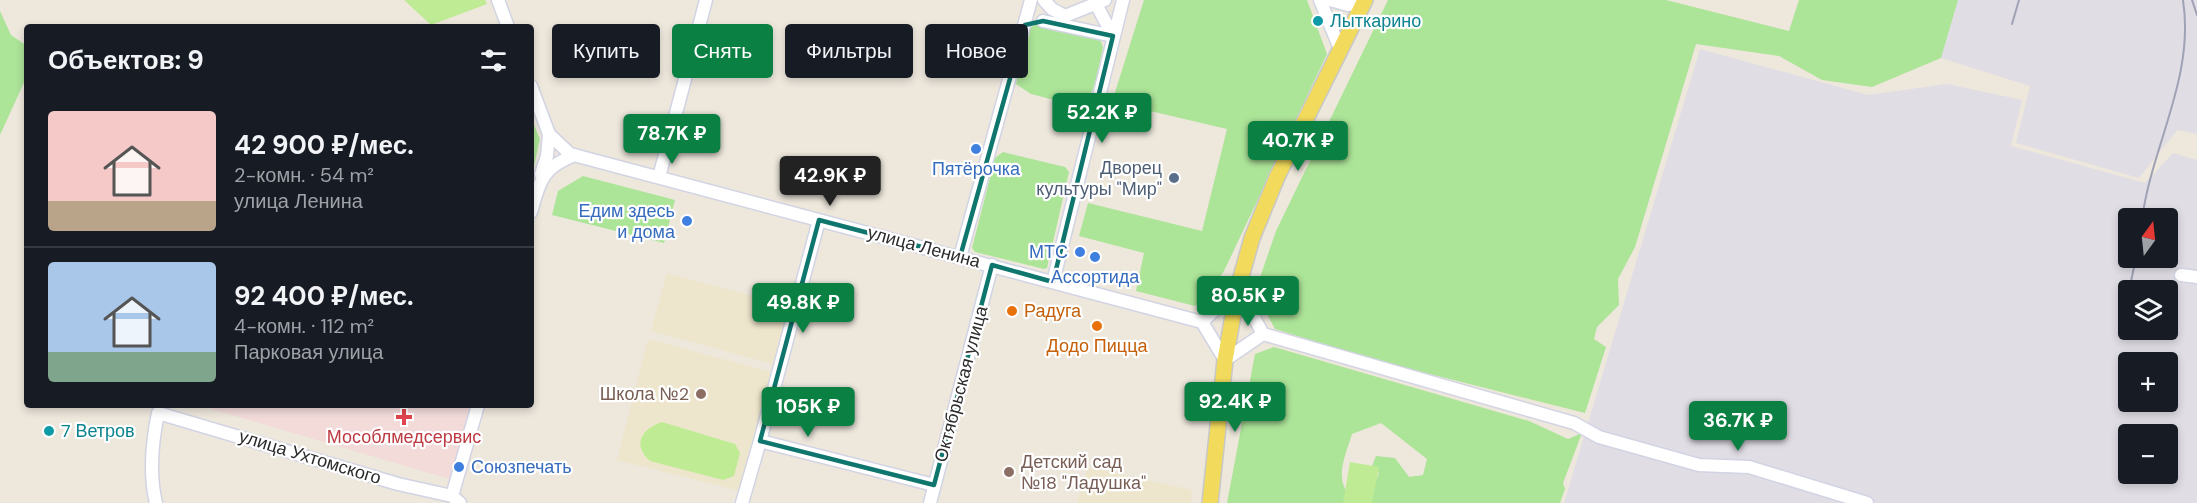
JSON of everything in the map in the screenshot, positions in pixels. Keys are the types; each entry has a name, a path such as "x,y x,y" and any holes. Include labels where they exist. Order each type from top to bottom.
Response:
{"main road":[{"path":"1210,503 1225,360 1238,288 1255,229 1364,2"}],"street":[{"path":"498,0 507,24"},
{"path":"659,177 706,0"},
{"path":"1025,24 1031,0"},
{"path":"1044,0 1052,9 1069,15"},
{"path":"1053,282 1123,0"},
{"path":"1320,0 1340,49"},
{"path":"1330,0 1348,5 1364,2"},
{"path":"1028,24 1069,15 1100,2 1113,36"},
{"path":"1043,21 1113,36"},
{"path":"960,257 1010,78"},
{"path":"534,94 549,134 547,156 535,189"},
{"path":"549,134 570,154 575,155"},
{"path":"535,189 552,165 575,155"},
{"name":"улица Ленина","path":"575,155 1202,322"},
{"path":"742,503 819,220"},
{"name":"Октябрьская улица","path":"930,503 992,265"},
{"path":"2181,275 2197,277"},
{"path":"1263,334 1225,360 1202,322 1238,288 1263,334 1574,423 1599,437 1699,465 1749,467 1867,503"},
{"path":"456,500 477,408"},
{"name":"улица Ухтомского","path":"156,503 153,488 153,438 158,413 456,500"},
{"path":"760,441 934,485"}],"highlighted area":[{"path":"1043,21 1113,36 1053,282 992,265 934,485 760,441 819,220 960,257 1025,25"}],"shaded area":[{"path":"1958,0 2197,0 2197,134 2177,130 2139,178 2016,143 2030,86 1941,58"},
{"path":"1700,49 1868,95 1947,84 2022,100 2011,146 2145,183 2173,153 2197,160 2197,503 1564,503"},
{"path":"667,273 789,306 773,364 651,331"},
{"path":"648,339 771,372 740,491 617,460"},
{"path":"208,408 469,408 450,479"},
{"path":"1088,467 1192,490 1191,503 1077,503"}],"green space":[{"path":"404,0 485,0 487,4 434,24 430,24"},
{"path":"1144,0 1307,0 1327,54 1224,271 1209,293 1195,306 1136,291 1144,253 1079,236 1088,203 1202,231 1227,129 1112,102"},
{"path":"1388,0 1666,0 1789,31 1799,0 1958,0 1941,58 1872,87 1822,80 1779,56 1696,44 1635,247 1618,279 1619,305 1597,327 1594,339 1606,347 1585,413 1382,362 1275,329 1255,292 1276,231"},
{"path":"0,11 11,35 24,44 24,83 0,135"},
{"path":"1037,24 1055,31 1084,31 1096,35 1100,40 1103,48 1096,81 1084,102 1078,106 1031,94 1016,84 1017,78 1028,78 1028,29"},
{"path":"534,125 540,139 534,166"},
{"path":"1003,152 1065,167 1069,172 1047,268 975,252 972,248 995,158"},
{"path":"583,176 675,200 664,243 552,215 558,191"},
{"path":"1274,347 1529,421 1568,439 1582,433 1563,483 1565,489 1560,503 1367,503 1379,473 1372,466 1376,456 1395,458 1409,477 1423,475 1427,459 1381,423 1352,434 1343,462 1344,487 1356,503 1227,503 1255,354"},
{"path":"662,422 735,444 740,453 734,476 723,480 650,461 641,449 641,438 649,429"},
{"path":"1350,462 1379,467 1372,503 1343,503"}],"railway":[{"path":"2012,24 2019,0"},
{"path":"2144,208 2154,164 2178,84 2185,28 2183,0"},
{"path":"2192,0 2197,15"},
{"path":"2131,280 2134,268"}],"place":[{"name":"Лыткарино","path":"1318,21"},
{"name":"Пятёрочка","path":"976,149"},
{"name":"Дворец культуры \"Мир\"","path":"1174,178"},
{"name":"Едим здесь и дома","path":"687,221"},
{"name":"МТС","path":"1080,252"},
{"name":"Ассортида","path":"1095,257"},
{"name":"Радуга","path":"1012,311"},
{"name":"Додо Пицца","path":"1097,326"},
{"name":"Школа №2","path":"701,394"},
{"name":"Мособлмедсервис","path":"404,417"},
{"name":"7 Ветров","path":"49,431"},
{"name":"Союзпечать","path":"459,467"},
{"name":"Детский сад №18 \"Ладушка\"","path":"1009,472"}]}
